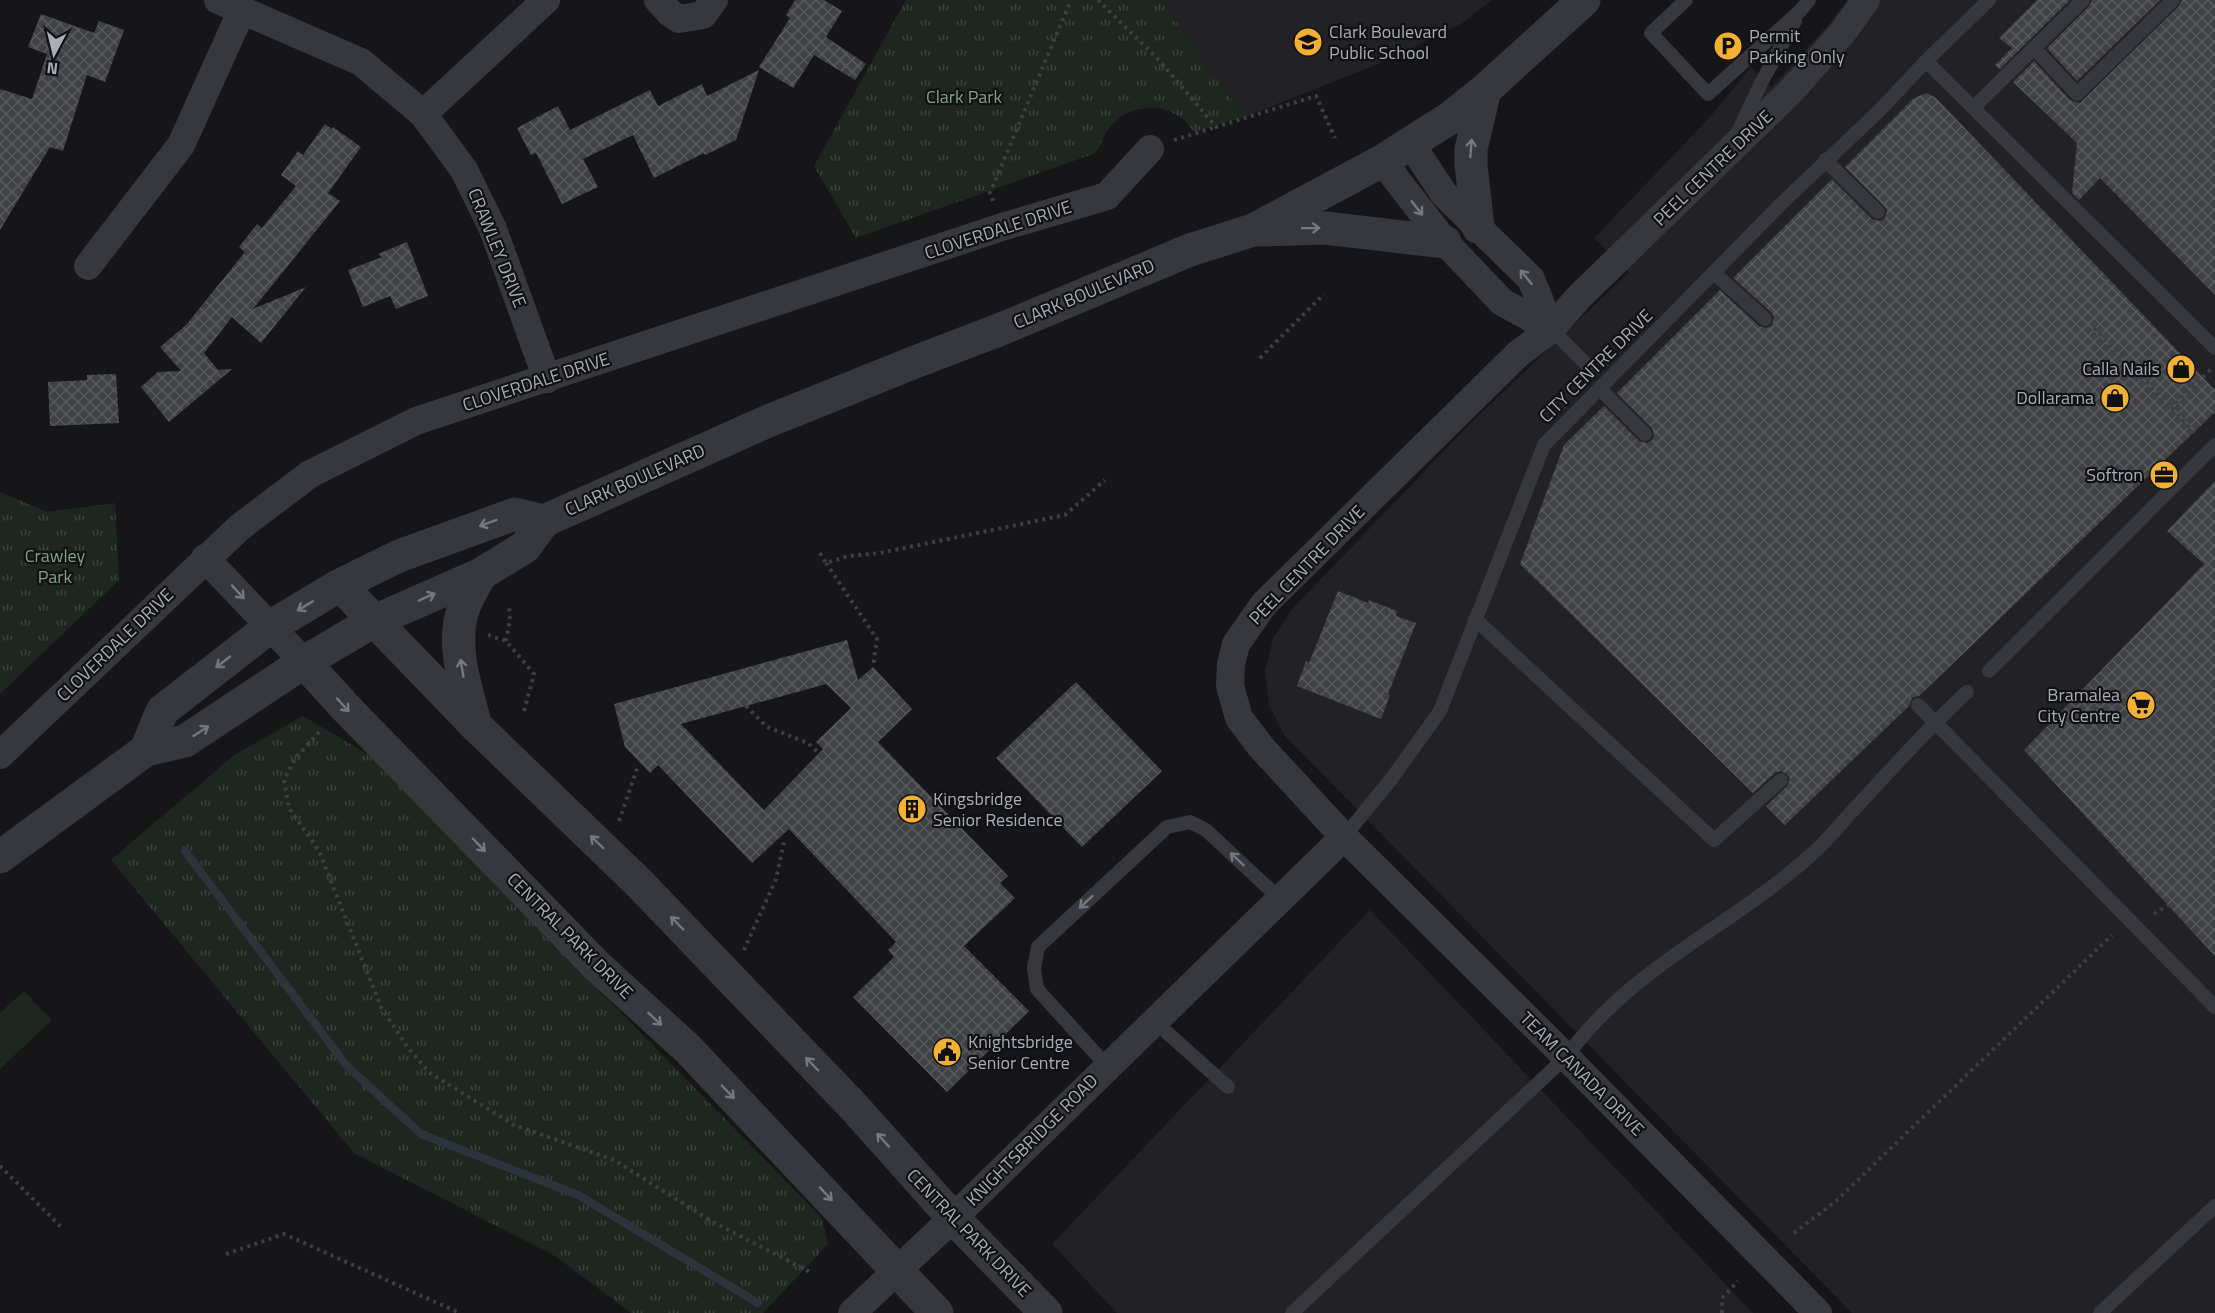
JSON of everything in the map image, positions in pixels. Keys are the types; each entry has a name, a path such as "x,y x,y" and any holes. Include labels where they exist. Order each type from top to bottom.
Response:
{"street":[{"path":"423,114 546,0"},
{"path":"658,0 670,13 680,19 703,15 714,0"},
{"name":"CLARK BOULEVARD","path":"0,857 146,750 185,741 304,662 374,621 481,574 525,547 544,521 766,422 1004,328 1190,250 1252,230 1382,161 1450,118 1485,90 1584,0"},
{"name":"PEEL CENTRE DRIVE","path":"1344,837 1261,747 1239,718 1230,686 1231,664 1236,644 1250,621 1271,597 1518,354 1551,329 1580,297 1792,90 1843,32 1866,0"},
{"path":"88,266 181,145 230,5"},
{"name":"CRAWLEY DRIVE","path":"230,5 361,62 423,114 464,170 493,229 547,379"},
{"path":"1478,227 1471,149 1485,90"},
{"path":"1411,144 1444,194 1531,279 1551,329"},
{"name":"CLOVERDALE DRIVE","path":"0,755 206,558 260,512 310,474 331,462 416,422 1002,228 1107,196 1150,149"},
{"path":"1382,161 1445,242 1502,302 1551,329"},
{"path":"1252,230 1325,228 1445,242"},
{"name":"CLARK BOULEVARD","path":"146,750 162,711 270,627 340,585 399,556 515,514 544,521"},
{"name":"CENTRAL PARK DRIVE","path":"206,558 346,708 596,966 688,1049 937,1313"},
{"path":"475,725 461,667 458,630 464,607 481,574"},
{"name":"CENTRAL PARK DRIVE","path":"340,585 475,725 647,891 853,1106 953,1218 1046,1313"},
{"name":"KNIGHTSBRIDGE ROAD","path":"852,1313 953,1218 1344,837"},
{"name":"TEAM CANADA DRIVE","path":"1344,837 1566,1056 1818,1313"}],"lane":[{"path":"1686,0 1651,33 1708,94 1804,5"},
{"name":"CITY CENTRE DRIVE","path":"1344,837 1392,778 1440,711 1544,445 1825,160 1880,110 1926,61 1989,0"},
{"path":"1974,107 2083,0"},
{"path":"2034,48 2077,94 2173,0"},
{"path":"1729,152 1761,83 1804,5"},
{"path":"1926,61 2215,348"},
{"path":"1825,160 1878,212"},
{"path":"1714,273 1765,319"},
{"path":"1551,329 1588,366"},
{"path":"1599,388 1645,434"},
{"path":"1989,671 2215,445"},
{"path":"1475,619 1714,840 1781,780"},
{"path":"1292,1313 1566,1056 1581,1035 1624,992 1679,950 1740,911 1814,853 1934,723 1967,692"},
{"path":"1918,705 2215,1007"},
{"name":"KNIGHTSBRIDGE ROAD","path":"1107,1066 1037,989 1034,968 1038,947 1167,827 1190,822 1206,830 1280,899"},
{"path":"1154,1021 1228,1087"},
{"path":"2100,1313 2215,1206"}],"path":[{"path":"1002,228 990,193 1071,0"},
{"path":"1098,0 1157,58 1216,127"},
{"path":"1150,149 1316,96 1335,138"},
{"path":"1260,358 1324,294"},
{"path":"2094,328 2200,439"},
{"path":"2171,409 2215,366"},
{"path":"826,563 849,556 880,553 1065,515 1105,480"},
{"path":"820,553 877,639 873,667"},
{"path":"506,641 510,620 509,607"},
{"path":"483,630 491,637 506,641 534,674 523,715"},
{"path":"746,706 767,727 808,743 819,753"},
{"path":"319,732 295,759 284,780 289,808 319,851 381,1007 408,1048 430,1073 514,1125 614,1160 711,1221 810,1272"},
{"path":"618,824 638,766"},
{"path":"741,955 776,879 784,842"},
{"path":"2146,919 2168,905"},
{"path":"1794,1233 1836,1201 2112,935"},
{"path":"0,1166 63,1230"},
{"path":"226,1254 284,1234 460,1313"},
{"path":"1722,1313 1722,1298 1738,1281"}],"shaded area":[{"name":"Clark Boulevard Public School","path":"1162,0 1492,0 1461,24 1388,60 1244,117"},
{"path":"1847,0 2215,0 2215,1313 1852,1313 1284,735 1269,705 1265,671 1273,638 1292,609 1474,420 1629,272 1594,238 1710,117 1751,67 1771,87 1827,26"},
{"path":"1370,910 1753,1313 1117,1313 1052,1244"}],"green space":[{"name":"Clark Park","path":"906,0 1162,0 1244,117 1194,132 1183,119 1172,112 1152,108 1141,109 1122,116 1114,123 1093,154 856,238 814,166"},
{"name":"Crawley Park","path":"0,492 47,512 115,503 119,580 0,694"},
{"path":"303,716 369,755 822,1218 828,1244 763,1313 631,1313 555,1256 354,1153 111,860 233,756"},
{"path":"24,991 52,1020 0,1069 0,1013"}],"building":[{"path":"795,0 824,0 842,11 826,37 866,64 855,80 814,55 793,88 759,67 790,18 786,15"},
{"path":"2037,0 2070,0 2000,69 1995,65 2012,48 1999,38"},
{"path":"2092,0 2160,0 2077,81 2047,48 2089,6"},
{"path":"2182,0 2215,0 2215,295 2100,178 2079,200 2072,193 2077,143 2013,82 2034,61 2070,100 2080,103 2179,6"},
{"path":"41,14 94,33 99,21 124,30 105,82 87,75 63,151 50,147 0,230 0,89 32,99 47,54 28,47"},
{"path":"759,70 736,140 654,178 633,135 583,159 598,187 562,204 536,153 531,155 517,128 558,106 570,130 650,90 658,106 702,84 707,96"},
{"path":"1927,93 1936,98 2215,390 2215,412 1919,696 1912,698 1909,706 1785,825 1766,806 1787,786 1790,779 1787,774 1780,771 1775,773 1753,793 1520,564 1564,445 1604,406 1639,441 1647,443 1652,440 1654,436 1652,428 1617,393 1720,290 1759,326 1767,328 1772,325 1774,317 1771,312 1733,278 1832,179 1872,219 1880,221 1885,218 1887,210 1884,206 1845,167 1914,98"},
{"path":"325,124 361,147 328,193 340,201 253,309 306,287 261,343 232,317 204,353 218,370 232,369 169,422 141,387 158,372 181,371 160,347 186,325 245,252 239,247 257,224 262,228 296,186 281,175 298,151 303,155"},
{"path":"407,242 428,296 396,309 390,296 363,307 348,270 382,257 378,254"},
{"path":"116,374 119,423 50,426 48,382 87,380 87,375"},
{"name":"Bramalea City Centre","path":"2215,481 2215,956 2024,750 2204,564 2167,531"},
{"path":"1338,591 1397,611 1396,616 1416,623 1388,694 1390,695 1381,719 1297,686 1306,661 1309,663"},
{"name":"Kingsbridge Senior Residence","path":"847,640 858,680 873,667 912,709 878,742 1008,876 1000,883 1015,898 964,946 1029,1011 947,1092 853,997 894,957 888,950 896,942 789,829 752,863 658,765 650,773 625,747 614,704","holes":["826,684 851,708 816,742 823,749 764,810 681,724"]},
{"path":"1076,682 1162,771 1082,847 996,758"}],"waterway":[{"path":"185,851 346,1065 421,1134 578,1195 758,1303"}],"place":[{"name":"Clark Boulevard Public School","path":"1308,42"},
{"name":"Permit Parking Only","path":"1728,46"},
{"name":"Calla Nails","path":"2181,369"},
{"name":"Dollarama","path":"2115,398"},
{"name":"Softron","path":"2164,475"},
{"name":"Bramalea City Centre","path":"2141,705"},
{"name":"Kingsbridge Senior Residence","path":"912,809"},
{"name":"Knightsbridge Senior Centre","path":"947,1052"}]}
